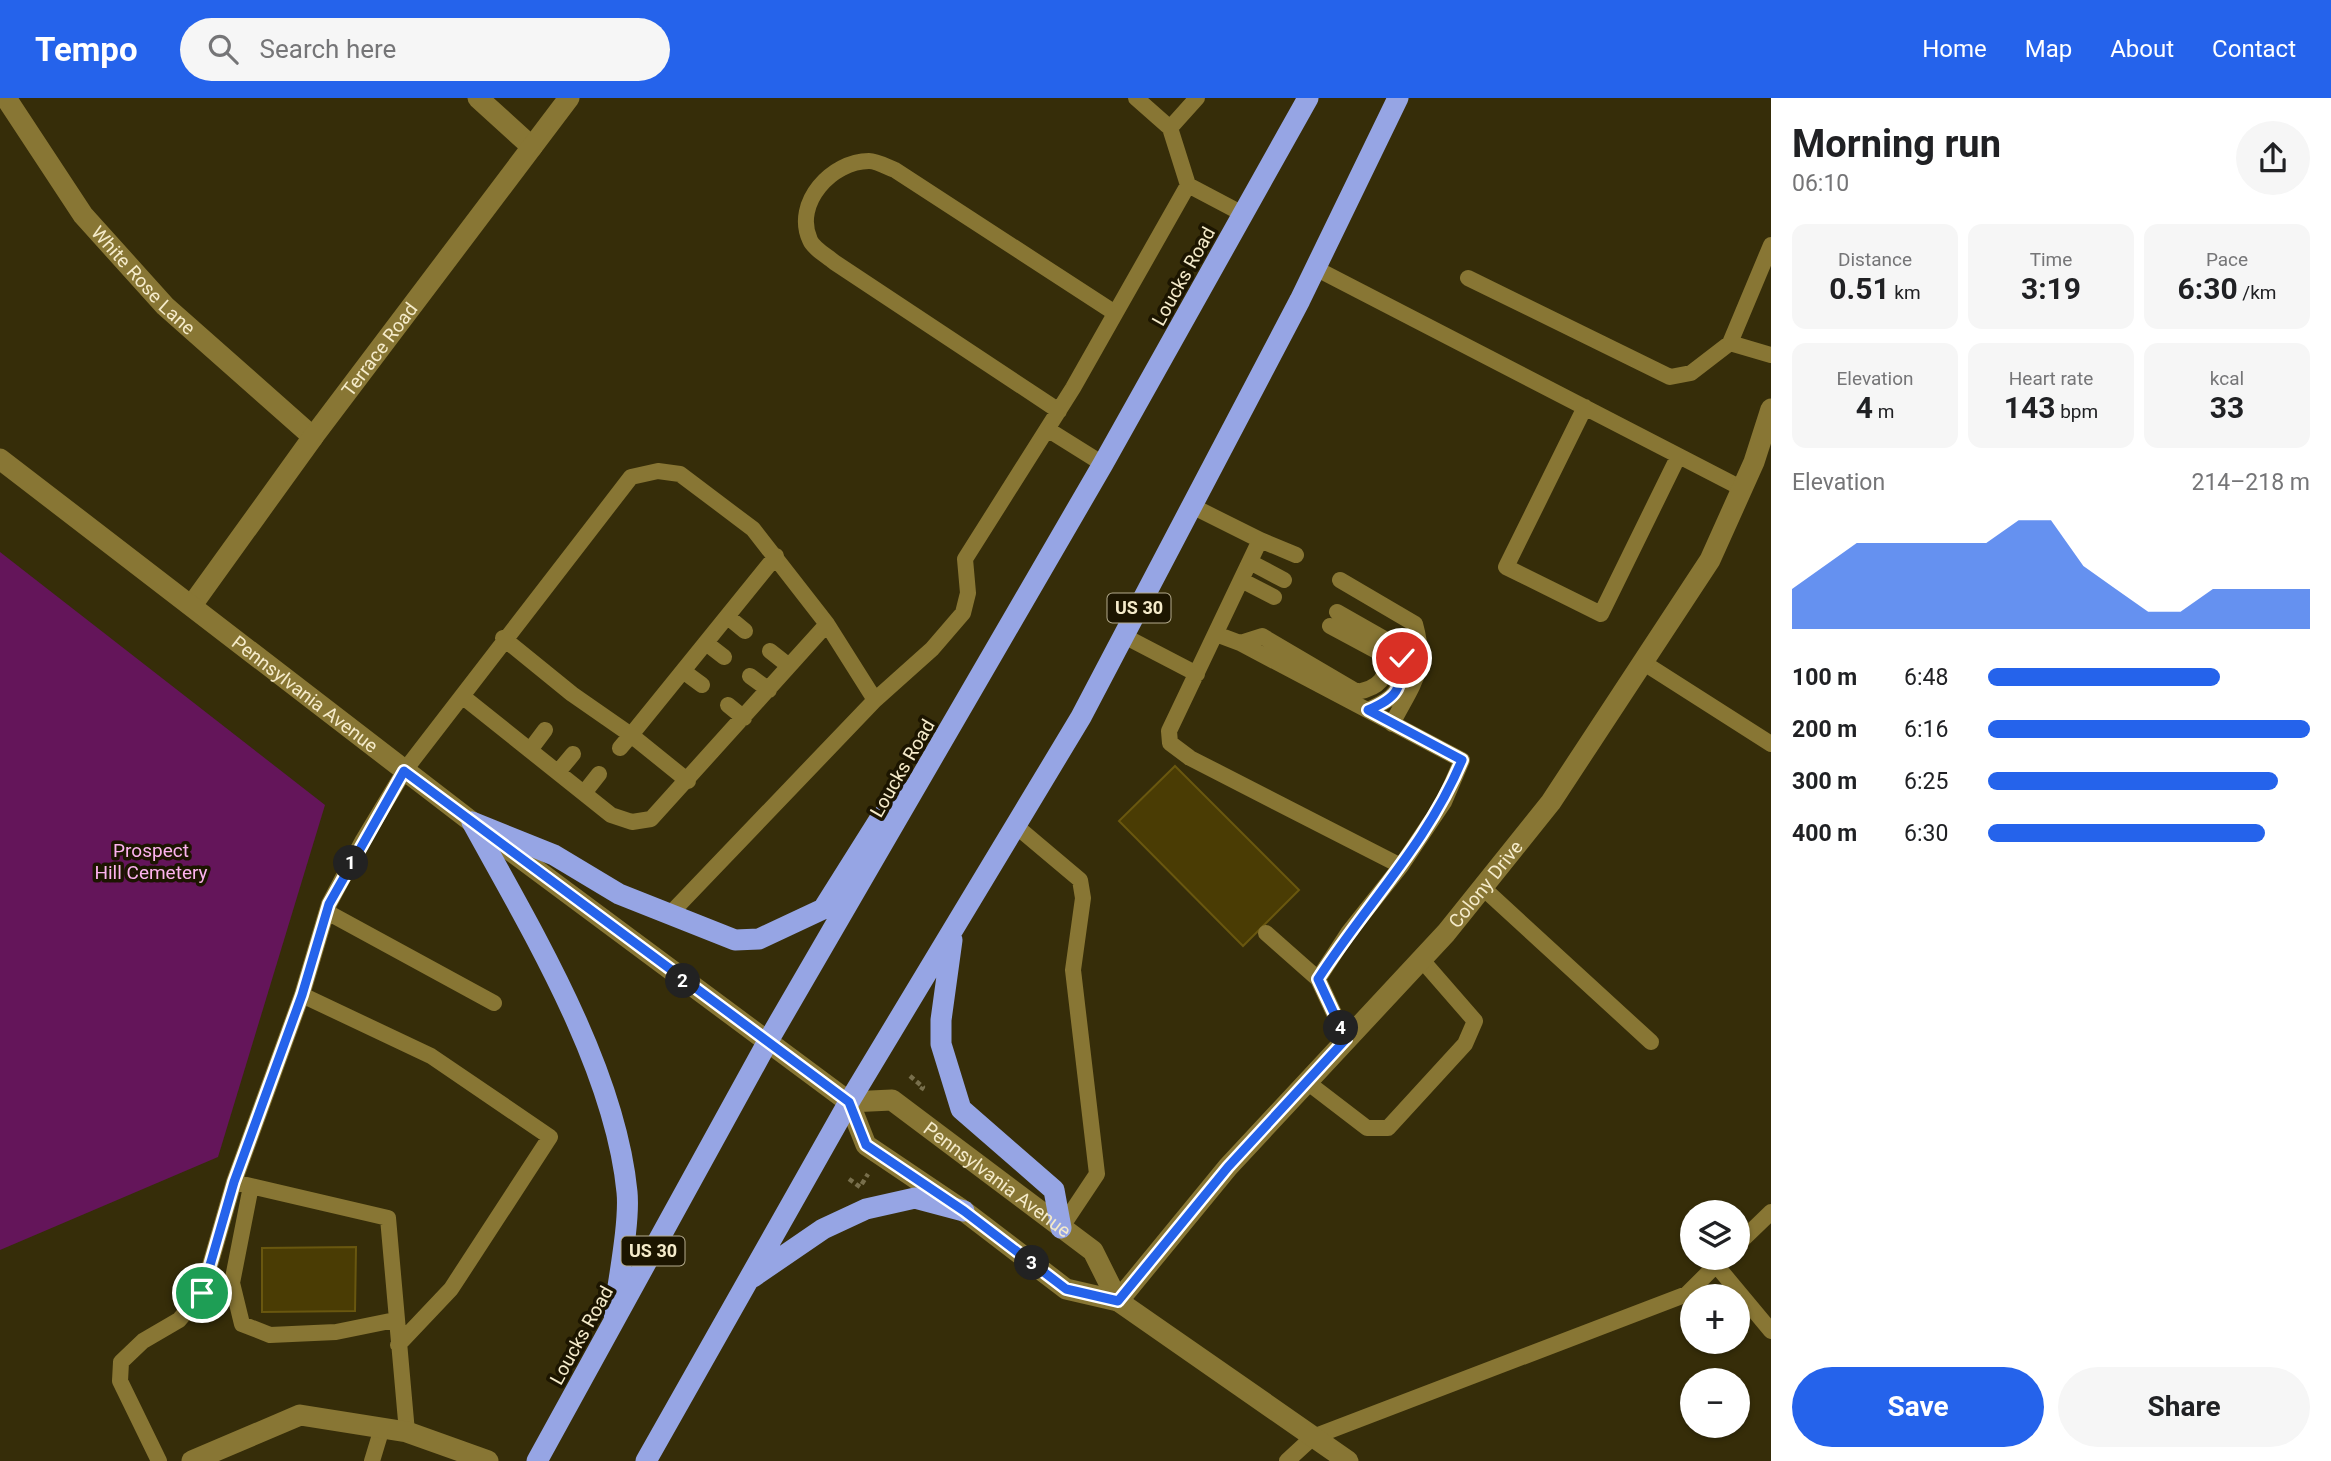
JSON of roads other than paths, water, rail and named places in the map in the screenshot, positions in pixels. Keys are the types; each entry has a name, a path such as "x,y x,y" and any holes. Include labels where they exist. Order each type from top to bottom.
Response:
{"highway":[{"name":"Loucks Road","path":"537,1461 768,1041 1103,464 1308,98"},
{"name":"US 30","path":"646,1461 849,1102 1081,717 1315,268 1398,98"},
{"path":"472,822 554,855 619,894 735,940 759,939 824,909 879,820 932,762"},
{"path":"472,822 541,948 571,1012 613,1117 628,1195 612,1327"},
{"path":"954,931 941,1020 941,1044 961,1109 1054,1190 1061,1228"},
{"path":"748,1280 823,1229 866,1209 915,1198 964,1211"}],"street":[{"name":"White Rose Lane","path":"6,98 83,215 165,306 313,437"},
{"path":"478,98 532,147"},
{"name":"Terrace Road","path":"192,605 313,437 569,98"},
{"name":"Colony Drive","path":"1118,1301 1228,1167 1421,959 1551,802 1710,560 1754,462 1771,409"},
{"name":"Pennsylvania Avenue","path":"0,459 404,771 849,1102 866,1145 964,1211 1066,1289 1118,1301 1348,1461"},
{"name":"Pennsylvania Avenue","path":"849,1102 892,1100 1093,1251 1118,1301"},
{"path":"192,1461 300,1416 407,1432 488,1461"}],"lane":[{"path":"1136,98 1170,128 1188,185 1243,214"},
{"path":"1170,128 1197,98"},
{"path":"1059,411 834,262 810,241 805,213 822,181 846,166 871,161 895,170 1115,313"},
{"path":"670,914 875,700 932,649 963,613 968,593 965,559 1059,411 1188,185"},
{"path":"1468,278 1670,377 1691,373 1730,343 1771,245"},
{"path":"1315,268 1741,488"},
{"path":"1730,343 1771,355"},
{"path":"1585,407 1506,567 1601,614 1678,457"},
{"path":"1047,429 1103,464"},
{"path":"159,1461 120,1381 121,1362 143,1341 179,1320 202,1293 234,1182 302,995 327,912 363,839 404,771 503,638 631,477 658,471 680,474 753,529 827,624 875,700"},
{"path":"1192,506 1296,555"},
{"path":"1260,540 1169,730 1170,743 1181,754 1401,866"},
{"path":"625,741 776,556"},
{"path":"1250,562 1284,580"},
{"path":"1340,580 1415,624 1422,649 1421,668 1392,724"},
{"path":"1242,581 1274,597"},
{"path":"728,617 745,631"},
{"path":"1240,643 1262,636 1357,692 1374,688 1383,679 1387,667 1384,655 1334,619 1388,641 1402,658 1401,683 1390,700 1368,710"},
{"path":"462,696 611,815 632,822 652,819 827,624"},
{"path":"1216,634 1240,643 1462,760 1444,802 1401,866 1348,933 1318,979"},
{"path":"1124,636 1196,674"},
{"path":"503,638 599,721 688,781"},
{"path":"706,643 724,657"},
{"path":"770,651 789,666"},
{"path":"1644,663 1771,744"},
{"path":"683,671 702,685"},
{"path":"750,676 769,690"},
{"path":"728,705 744,718"},
{"path":"530,750 545,730"},
{"path":"558,772 573,754"},
{"path":"584,793 599,774"},
{"path":"1016,826 1080,880 1083,898 1073,970 1097,1174 1061,1228"},
{"path":"1482,887 1651,1042"},
{"path":"327,912 494,1003"},
{"path":"1266,933 1318,979 1346,1039"},
{"path":"1307,1082 1367,1128 1388,1128 1465,1044 1475,1021 1421,959"},
{"path":"302,995 431,1056 550,1137 451,1289 398,1345"},
{"path":"234,1182 388,1219 407,1432"},
{"path":"251,1186 232,1283 242,1324 270,1335 336,1332 395,1320"},
{"path":"1750,1232 1771,1212"},
{"path":"1287,1461 1313,1437 1687,1294 1712,1270"},
{"path":"1726,1270 1771,1331"},
{"path":"372,1461 382,1428"}],"park label":[{"name":"Prospect Hill Cemetery","path":"151,861"}]}
